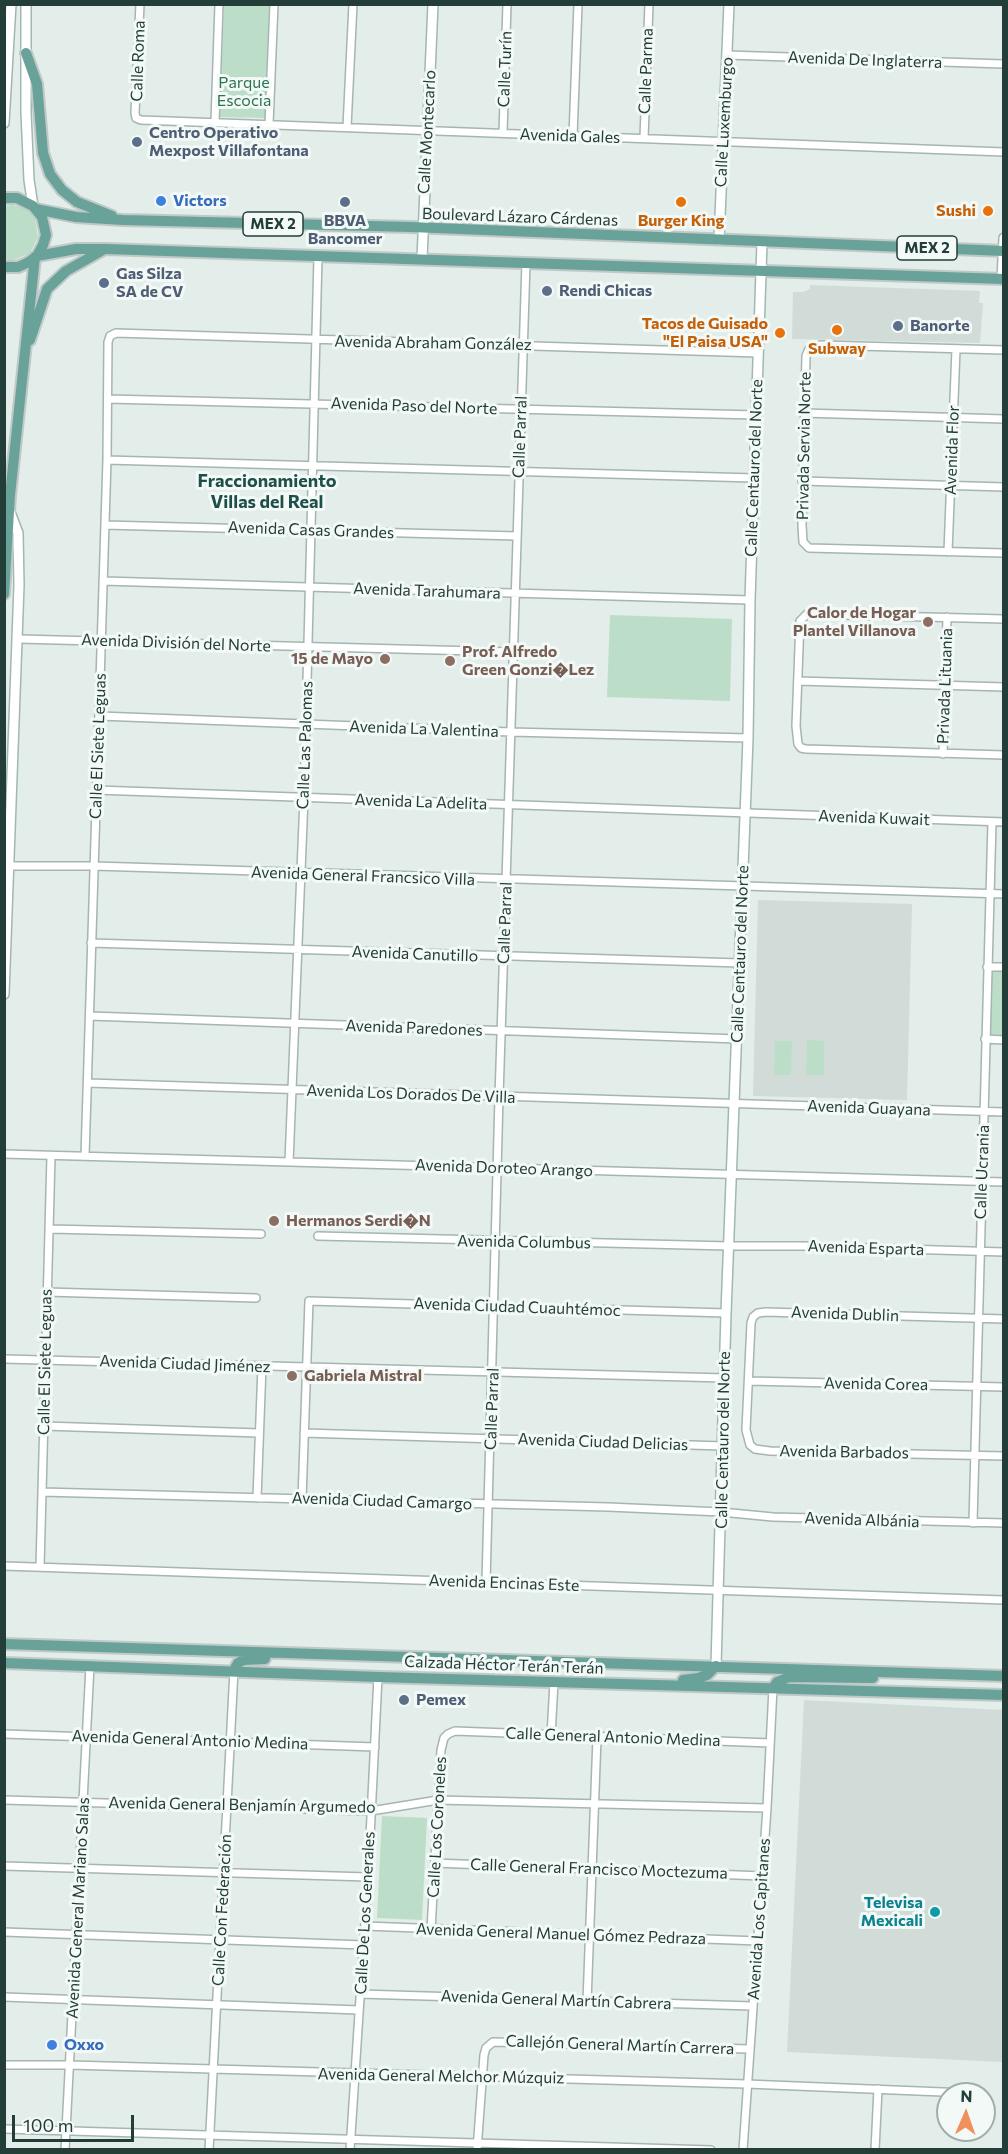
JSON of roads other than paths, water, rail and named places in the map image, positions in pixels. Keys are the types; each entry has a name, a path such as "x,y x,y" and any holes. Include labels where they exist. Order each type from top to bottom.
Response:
{"main road":[{"path":"26,53 37,84 43,153 50,174 62,190 77,202 123,220"},
{"name":"MEX 2","path":"4,198 17,198 35,207"},
{"path":"4,594 10,495 28,308 36,256 46,236 45,226 35,207"},
{"name":"Boulevard Lázaro Cárdenas","path":"35,207 76,217 123,220 423,228 1003,251"},
{"path":"4,267 18,267 36,256 75,249 106,249"},
{"path":"24,362 47,289 66,271 106,249"},
{"name":"MEX 2","path":"106,249 1003,279"},
{"path":"4,460 10,495"},
{"name":"Calzada Héctor Terán Terán","path":"4,1644 1004,1676"},
{"path":"234,1670 238,1663 244,1660 289,1658 300,1654"},
{"name":"Calzada Héctor Terán Terán","path":"4,1663 378,1677 1004,1695"},
{"path":"614,1683 637,1679 688,1680 707,1674 716,1666"},
{"path":"773,1688 777,1683 789,1677 870,1678 887,1672"}],"street":[{"path":"4,123 11,4"},
{"path":"26,4 27,146 35,207"},
{"name":"Calle Roma","path":"136,118 140,4"},
{"path":"215,122 219,4"},
{"path":"269,124 274,4"},
{"path":"347,127 353,4"},
{"name":"Calle Montecarlo","path":"422,259 433,4"},
{"name":"Calle Turín","path":"503,133 507,4"},
{"path":"573,136 578,4"},
{"name":"Calle Parma","path":"644,138 649,4"},
{"name":"Calle Luxemburgo","path":"719,240 729,4"},
{"name":"Avenida De Inglaterra","path":"727,55 1004,64"},
{"name":"Avenida Gales","path":"136,118 428,132 1004,152"},
{"path":"1003,279 1004,238"},
{"name":"Calle Centauro del Norte","path":"716,1666 726,1313 748,738 750,600 762,242"},
{"name":"Calle Las Palomas","path":"290,1162 304,798 318,256"},
{"name":"Calle Parral","path":"486,1582 526,263"},
{"name":"Avenida Abraham González","path":"110,336 116,333 758,353"},
{"name":"Calle El Siete Leguas","path":"85,1156 100,716 108,342 110,336"},
{"name":"Privada Servia Norte","path":"948,552 806,547 803,542 802,482 804,413 807,351 812,346 956,349"},
{"path":"956,349 1004,350"},
{"name":"Avenida Flor","path":"948,552 956,349"},
{"name":"Avenida Paso del Norte","path":"108,399 756,415"},
{"path":"804,413 1004,419"},
{"path":"107,460 754,478"},
{"path":"802,482 1004,487"},
{"path":"4,994 7,864 19,639 18,533 9,511"},
{"name":"Avenida Casas Grandes","path":"105,525 517,536"},
{"path":"948,552 1004,553"},
{"name":"Avenida Tarahumara","path":"103,581 750,600"},
{"path":"1004,619 807,614 800,621 796,736 801,748 806,749 1004,755"},
{"name":"Privada Lituania","path":"943,754 947,617"},
{"name":"Avenida División del Norte","path":"19,639 513,652"},
{"path":"798,681 1004,687"},
{"name":"Avenida La Valentina","path":"100,716 511,732 748,738"},
{"name":"Avenida La Adelita","path":"96,790 745,814"},
{"name":"Avenida Kuwait","path":"745,814 1004,822"},
{"name":"Calle Ucrania","path":"973,1523 992,822"},
{"name":"Avenida General Francsico Villa","path":"7,864 1004,894"},
{"name":"Avenida Canutillo","path":"91,942 740,963"},
{"path":"987,967 1004,967"},
{"name":"Avenida Paredones","path":"90,1017 738,1039"},
{"path":"985,1039 1004,1040"},
{"name":"Avenida Los Dorados De Villa","path":"88,1083 734,1104"},
{"name":"Avenida Guayana","path":"734,1104 1004,1112"},
{"name":"Avenida Doroteo Arango","path":"4,1154 1004,1182"},
{"name":"Calle El Siete Leguas","path":"40,1567 51,1156"},
{"path":"50,1229 261,1234"},
{"name":"Avenida Columbus","path":"318,1236 729,1246"},
{"name":"Avenida Esparta","path":"729,1246 803,1245 1004,1252"},
{"path":"47,1292 256,1298"},
{"name":"Avenida Ciudad Cuauhtémoc","path":"306,1367 309,1301 726,1313"},
{"name":"Avenida Dublin","path":"749,1381 751,1323 753,1317 758,1313 1004,1319"},
{"name":"Avenida Ciudad Jiménez","path":"4,1359 725,1378"},
{"path":"257,1497 262,1366"},
{"path":"302,1498 306,1367"},
{"name":"Avenida Corea","path":"749,1381 1004,1387"},
{"name":"Avenida Barbados","path":"749,1381 746,1430 750,1445 755,1449 1004,1456"},
{"path":"44,1426 259,1432"},
{"name":"Avenida Ciudad Delicias","path":"304,1433 723,1446"},
{"name":"Avenida Ciudad Camargo","path":"42,1492 721,1512"},
{"name":"Avenida Albánia","path":"721,1512 773,1517 1004,1523"},
{"name":"Avenida Encinas Este","path":"4,1566 1004,1600"},
{"name":"Avenida General Mariano Salas","path":"65,2150 85,1801 90,1666"},
{"name":"Calle Con Federación","path":"209,2150 234,1670"},
{"name":"Calle De Los Generales","path":"350,2150 364,1945 378,1677"},
{"path":"551,1736 554,1682"},
{"name":"Avenida Los Capitanes","path":"743,2150 767,1809 773,1688"},
{"name":"Calle General Antonio Medina","path":"455,1731 770,1743"},
{"name":"Calle Los Coroneles","path":"431,1930 442,1743 448,1734 455,1731"},
{"name":"Avenida General Antonio Medina","path":"4,1734 375,1746"},
{"path":"587,2002 597,1738"},
{"name":"Avenida General Benjamín Argumedo","path":"4,1800 371,1811 438,1800 767,1809"},
{"name":"Calle General Francisco Moctezuma","path":"435,1863 762,1876"},
{"path":"4,1866 368,1877"},
{"name":"Avenida General Manuel Gómez Pedraza","path":"365,1926 758,1941"},
{"path":"4,1932 364,1945"},
{"name":"Avenida General Martín Cabrera","path":"360,1994 752,2006"},
{"path":"4,1997 359,2010"},
{"name":"Callejón General Martín Carrera","path":"482,2077 486,2048 498,2041 749,2049"},
{"name":"Avenida General Melchor Múzquiz","path":"4,2065 747,2084 936,2092"},
{"path":"477,2146 482,2077"},
{"path":"875,2150 878,2089"},
{"path":"4,2129 477,2146 711,2150"}],"place":[{"name":"Centro Operativo Mexpost Villafontana","path":"137,142"},
{"name":"Victors","path":"161,201"},
{"name":"BBVA Bancomer","path":"345,202"},
{"name":"Burger King","path":"681,202"},
{"name":"Sushi","path":"988,211"},
{"name":"Gas Silza SA de CV","path":"104,283"},
{"name":"Rendi Chicas","path":"547,291"},
{"name":"Banorte","path":"898,326"},
{"name":"Subway","path":"837,330"},
{"name":"Tacos de Guisado \"El Paisa USA\"","path":"780,333"},
{"name":"Calor de Hogar Plantel Villanova","path":"928,622"},
{"name":"15 de Mayo","path":"385,659"},
{"name":"Prof. Alfredo Green Gonzi�Lez","path":"450,661"},
{"name":"Hermanos Serdi�N","path":"274,1221"},
{"name":"Gabriela Mistral","path":"292,1376"},
{"name":"Pemex","path":"404,1700"},
{"name":"Televisa Mexicali","path":"935,1912"},
{"name":"Oxxo","path":"52,2045"}],"district":[{"name":"Fraccionamiento Villas del Real","path":"267,491"}],"park label":[{"name":"Parque Escocia","path":"244,92"}]}
